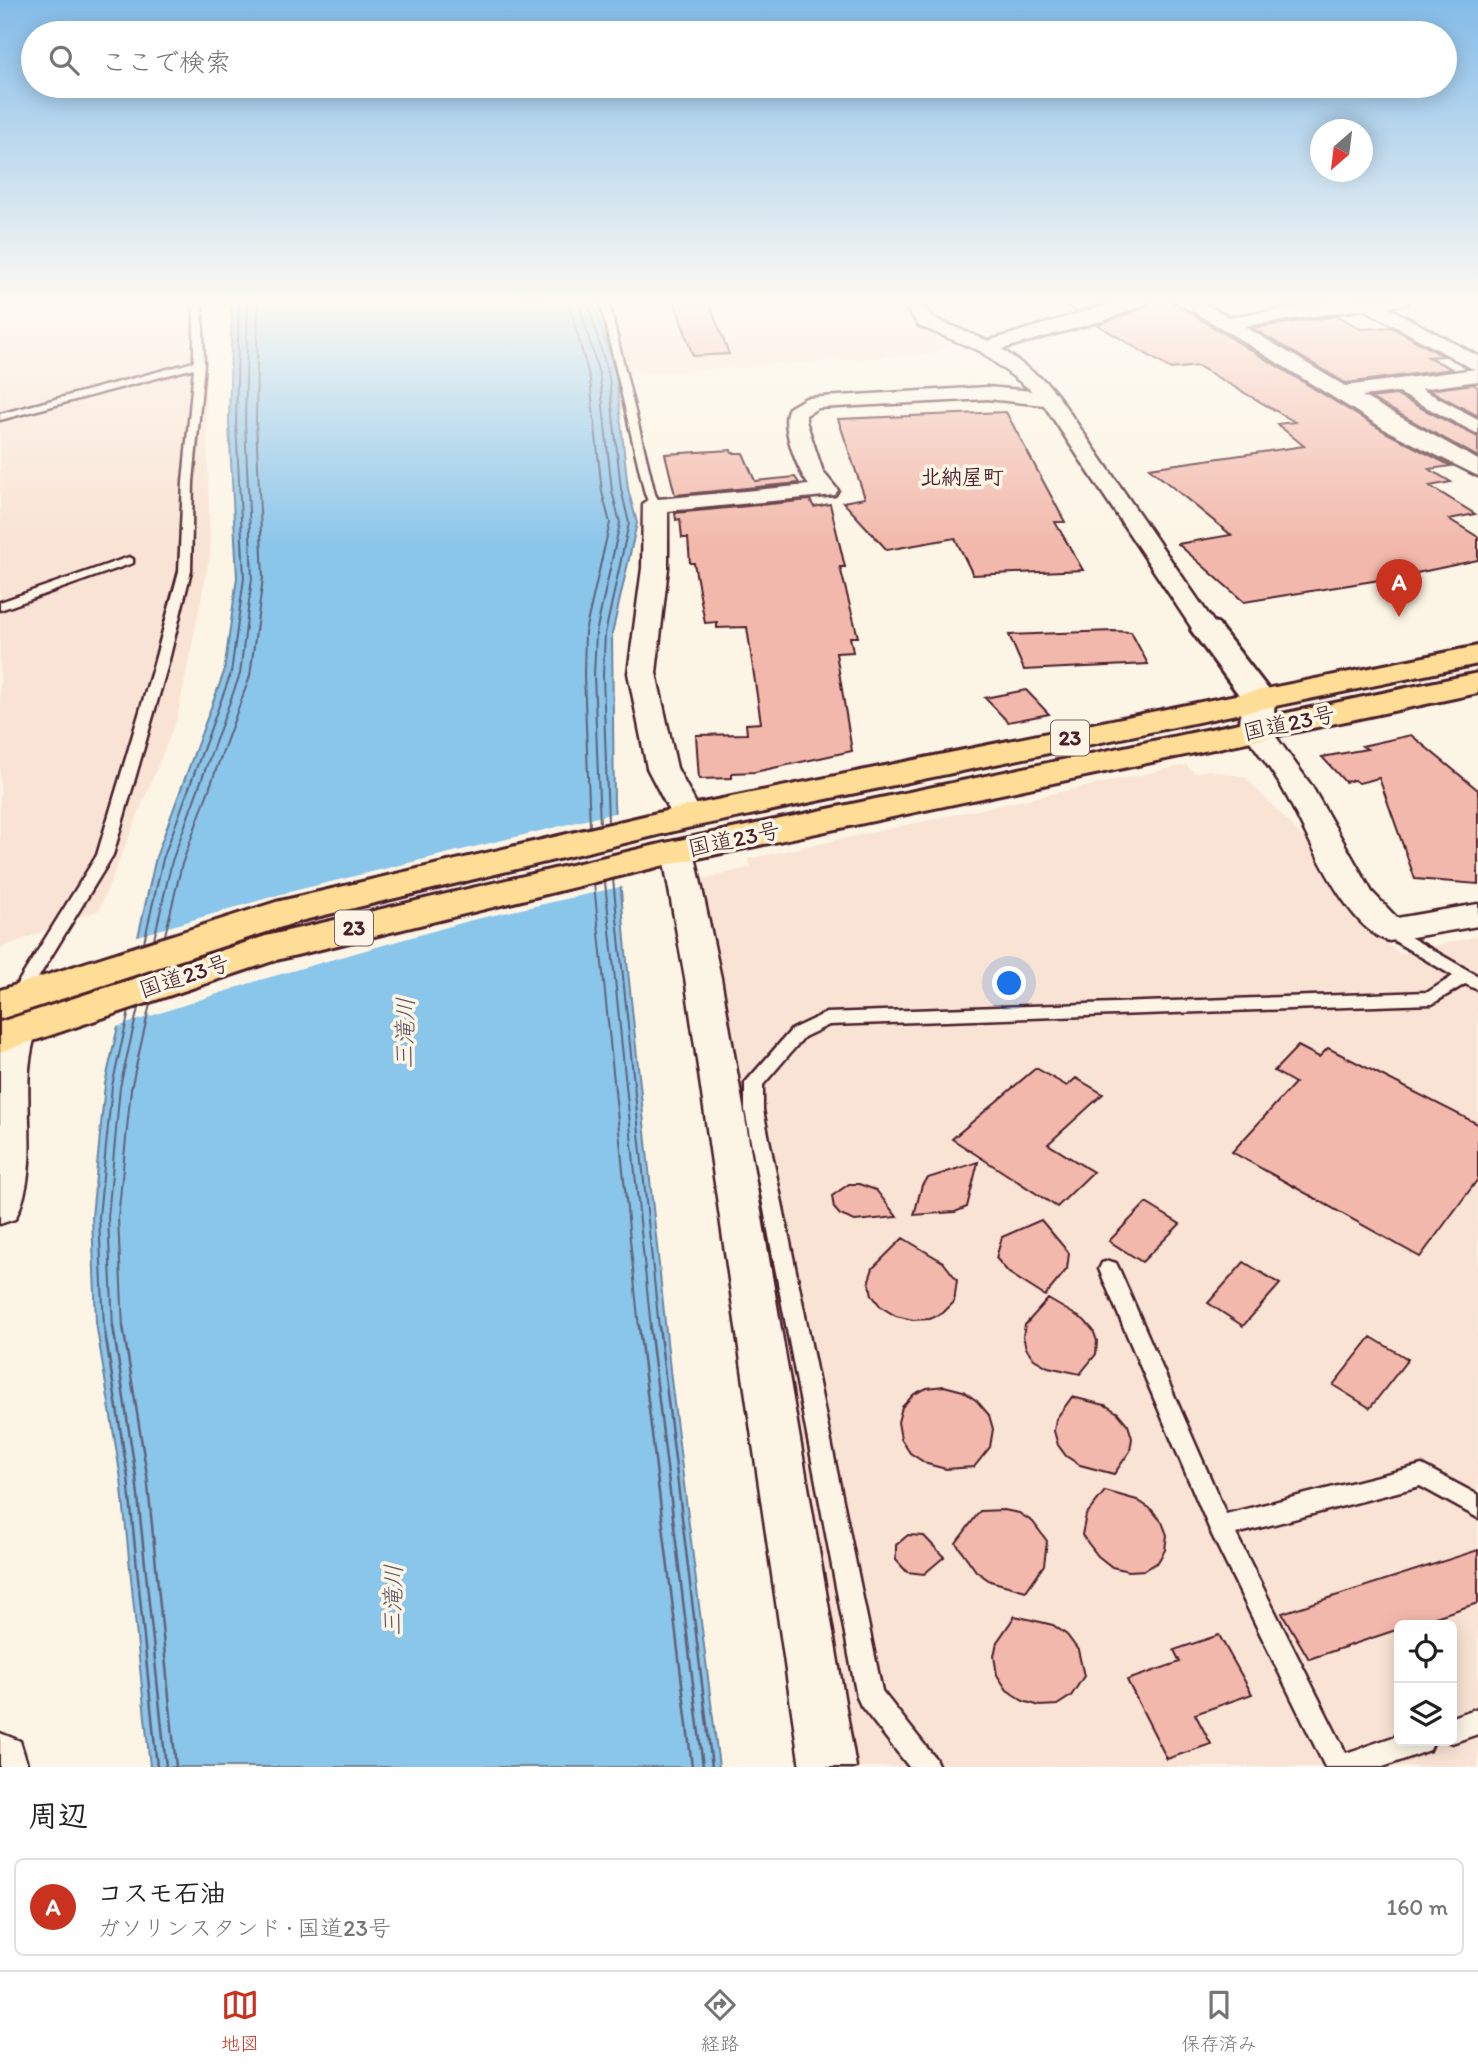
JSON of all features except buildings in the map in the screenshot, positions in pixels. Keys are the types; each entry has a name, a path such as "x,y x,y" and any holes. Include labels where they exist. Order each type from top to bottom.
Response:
{"highway":[{"name":"国道23号","path":"19,1027 266,949 673,836 1258,714 1478,655"},
{"name":"国道23号","path":"1258,714 1478,683"}],"street":[{"path":"1034,382 1051,400 1206,630 1258,714 1358,898 1389,930 1478,915"},
{"path":"1324,382 1394,425 1478,470"},
{"path":"1341,393 1426,382"},
{"path":"1401,386 1478,428"},
{"path":"828,1767 703,978 642,673 654,568 657,518 655,505 827,490 812,474 795,421 796,412 813,402 987,393 1051,400"},
{"path":"0,1208 9,1158 19,1027"},
{"path":"0,1761 0,1767"}],"lane":[{"path":"0,417 130,382"},
{"path":"19,1027 105,855 161,664 184,572 188,482 197,382"},
{"path":"624,382 650,494 655,505"},
{"path":"0,606 129,561"},
{"path":"1389,930 1471,980"},
{"path":"926,1767 870,1697 754,1110 754,1083 797,1033 826,1019 1432,998 1471,980"},
{"path":"1110,1269 1220,1527 1341,1767 1406,1746"},
{"path":"1220,1527 1422,1475 1478,1507"},
{"path":"1457,1728 1478,1721"}],"shaded area":[{"path":"0,382 206,382 210,554 177,719 99,910 0,948"},
{"path":"1186,765 1194,773 1208,770 1245,777 1310,844 1360,923 1400,954 1478,936 1478,1767 845,1767 700,880 751,867 748,859"}],"water":[{"name":"三滝川","path":"230,382 617,382 628,489 637,523 612,634 614,804 626,952 671,1379 719,1767 150,1767 121,1479 96,1323 92,1217 105,1084 156,857 224,672 237,578 229,422"}],"pier":[{"path":"618,812 624,886 472,920 260,980 114,1028 134,937 281,894"}],"place":[{"name":"コスモ石油","path":"1399,617"}],"district":[{"name":"北納屋町","path":"962,477"}]}
